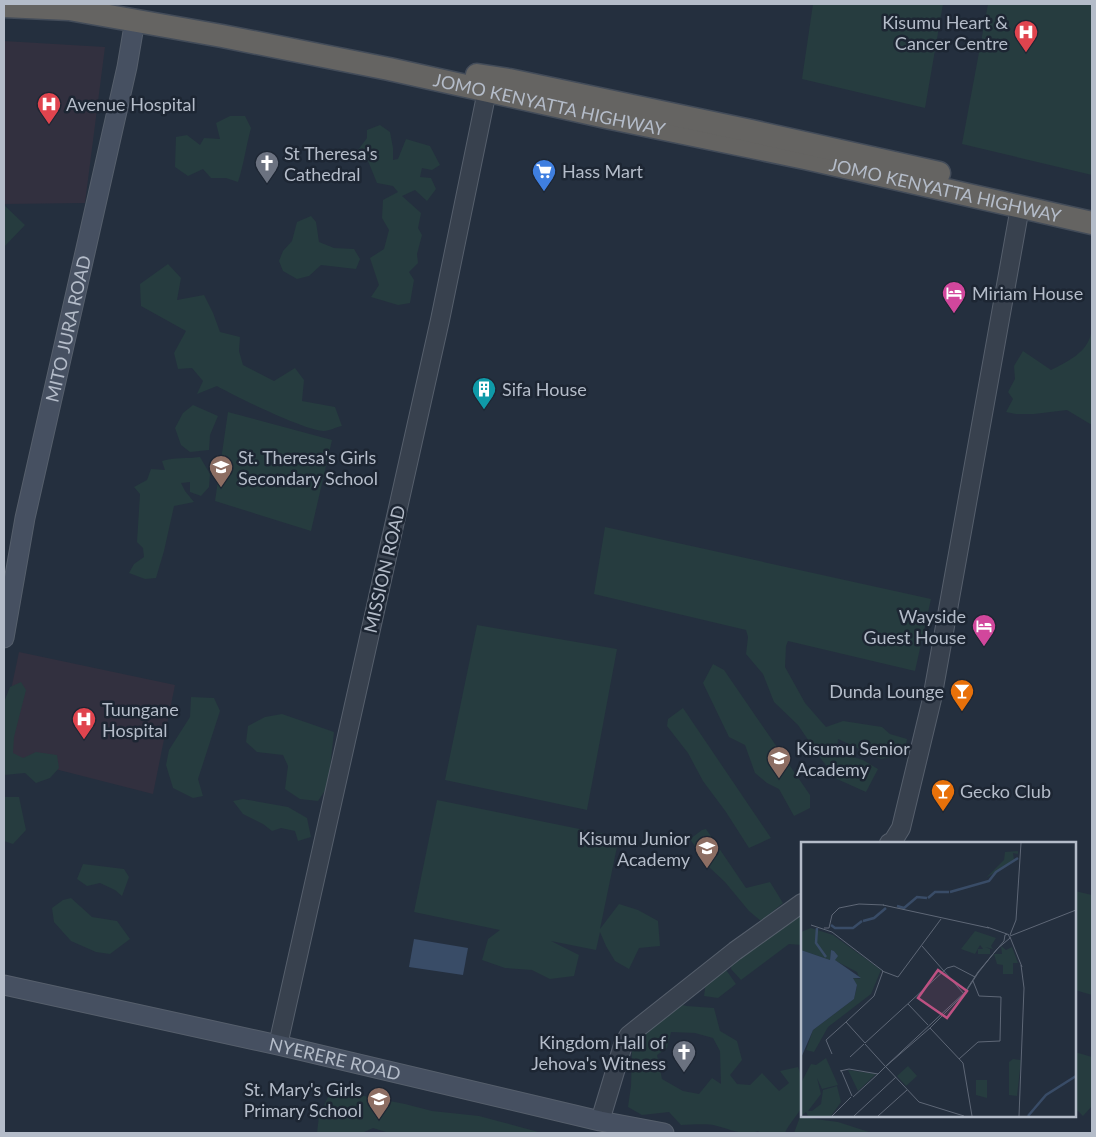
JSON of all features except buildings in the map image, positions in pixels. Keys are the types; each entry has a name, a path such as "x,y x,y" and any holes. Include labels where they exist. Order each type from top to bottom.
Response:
{"highway":[{"name":"JOMO KENYATTA HIGHWAY","path":"113,4 164,10 320,44 434,65 490,78 509,80 760,133 897,163 1011,191 1092,207"},
{"name":"JOMO KENYATTA HIGHWAY","path":"4,6 69,9 369,65 805,158 1092,223"}],"main road":[{"name":"MITO JURA ROAD","path":"4,638 25,518 128,67 135,20"},
{"name":"NYERERE ROAD","path":"4,985 600,1121 664,1133"}],"street":[{"name":"MISSION ROAD","path":"278,1046 440,320 486,91"},
{"path":"890,842 901,828 932,699 1020,208"},
{"path":"600,1121 623,1045 629,1034 734,951 801,904"}],"shaded area":[{"name":"Avenue Hospital","path":"4,41 105,47 85,203 4,204"},
{"name":"Tuungane Hospital","path":"19,652 175,685 153,794 4,756 4,723"}],"green space":[{"path":"813,4 943,4 925,108 802,79"},
{"path":"988,4 1092,4 1092,175 962,144"},
{"path":"230,116 245,116 251,128 238,182 226,178 211,178 203,169 188,176 175,167 176,137 187,135 200,145 204,138 220,139 216,123"},
{"path":"380,125 390,132 393,160 398,159 406,139 430,146 440,165 432,170 422,168 420,177 431,178 436,189 427,201 415,190 402,196 421,213 418,228 422,235 417,254 418,263 409,272 414,280 410,303 398,305 371,297 379,285 370,258 384,249 389,230 382,218 383,200 398,192 393,186 377,183 368,161 358,150 367,138 367,130"},
{"path":"4,205 25,225 4,247"},
{"path":"311,216 316,222 319,242 334,248 354,249 360,259 356,269 321,265 309,276 297,279 283,271 279,261 283,251 292,241 297,222"},
{"path":"168,264 181,278 177,300 204,295 220,332 240,337 239,351 243,365 274,381 295,368 304,380 302,401 335,407 342,426 324,431 303,426 254,405 217,386 197,394 203,381 192,368 178,369 174,353 186,331 141,306 140,284"},
{"path":"1092,309 1092,425 1067,410 1034,414 1006,412 1013,399 1008,392 1015,379 1014,366 1023,351 1051,370 1070,360 1086,346 1089,340"},
{"path":"193,405 218,416 210,435 209,450 190,452 181,445 175,428 183,413"},
{"path":"228,412 332,440 311,531 215,501"},
{"path":"200,457 210,474 209,487 201,496 190,492 190,482 181,483 194,502 174,506 156,578 145,579 129,573 134,564 144,557 143,548 137,542 140,494 134,487 147,480 151,469 165,470 162,461"},
{"path":"605,527 931,599 915,671 788,641 786,646 785,667 805,703 826,727 843,721 882,727 890,734 907,739 904,755 881,759 838,739 837,752 863,760 878,769 866,792 837,779 798,725 774,702 763,674 746,654 748,637 746,630 594,594"},
{"path":"477,625 617,649 587,810 445,780"},
{"path":"713,664 724,670 810,795 810,808 794,816 779,789 767,783 755,773 745,745 729,737 703,683"},
{"path":"21,682 26,690 14,737 13,753 23,758 36,752 57,755 59,768 50,778 36,783 25,773 4,775 4,702 10,687"},
{"path":"191,697 214,698 220,711 198,779 203,796 193,798 173,788 166,765 169,750 190,717"},
{"path":"683,708 771,838 749,848 703,781 688,753 667,726 668,719"},
{"path":"282,714 334,732 328,786 318,801 300,799 285,789 288,766 283,755 257,752 246,742 248,726 265,717"},
{"path":"4,797 19,797 26,830 13,844 4,841"},
{"path":"243,799 288,807 307,818 311,837 298,841 295,831 281,828 272,831 243,814 233,801"},
{"path":"437,800 619,837 600,929 619,904 638,910 658,921 660,946 639,948 629,969 615,961 600,932 596,950 551,941 579,955 574,976 550,979 532,970 505,968 482,960 488,939 500,930 414,912"},
{"path":"706,829 746,888 770,882 783,903 761,921 749,911 725,882 709,867 690,839"},
{"path":"83,864 124,869 129,877 122,896 115,890 100,883 87,886 77,879"},
{"path":"1076,891 1092,895 1092,995 1076,990"},
{"path":"71,898 92,917 117,921 130,939 110,954 96,952 71,941 54,922 52,908 63,900"},
{"path":"801,914 801,945 789,944 741,980 731,969 732,960"},
{"path":"724,967 736,984 718,998 704,996 706,982"},
{"path":"678,1004 714,1008 720,1031 737,1041 742,1060 730,1075 737,1084 750,1085 762,1073 779,1091 789,1083 780,1071 798,1067 801,1078 801,1109 785,1133 760,1133 758,1131 743,1133 713,1125 681,1125 669,1112 642,1115 628,1107 632,1051 649,1030","holes":["671,1032 695,1033 713,1038 720,1051 721,1084 712,1078 699,1094 683,1091 662,1079 657,1055 667,1048"]},
{"path":"1076,1052 1092,1057 1092,1106 1083,1116 1076,1109"},
{"name":"St. Mary's Girls Primary School","path":"354,1094 432,1111 479,1116 542,1133 389,1133 373,1128 362,1133 317,1133 319,1116 328,1097"},
{"path":"800,1117 838,1122 872,1133 794,1133"}],"water":[{"path":"414,939 468,948 463,975 409,967"}],"place":[{"name":"Kisumu Heart & Cancer Centre","path":"1026,53"},
{"name":"Avenue Hospital","path":"49,125"},
{"name":"St Theresa's Cathedral","path":"267,184"},
{"name":"Hass Mart","path":"544,192"},
{"name":"Miriam House","path":"954,314"},
{"name":"Sifa House","path":"484,410"},
{"name":"St. Theresa's Girls Secondary School","path":"221,488"},
{"name":"Wayside Guest House","path":"984,647"},
{"name":"Dunda Lounge","path":"962,712"},
{"name":"Tuungane Hospital","path":"84,740"},
{"name":"Kisumu Senior Academy","path":"779,779"},
{"name":"Gecko Club","path":"943,812"},
{"name":"Kisumu Junior Academy","path":"707,869"},
{"name":"Kingdom Hall of Jehova's Witness","path":"684,1073"},
{"name":"St. Mary's Girls Primary School","path":"379,1120"}]}
